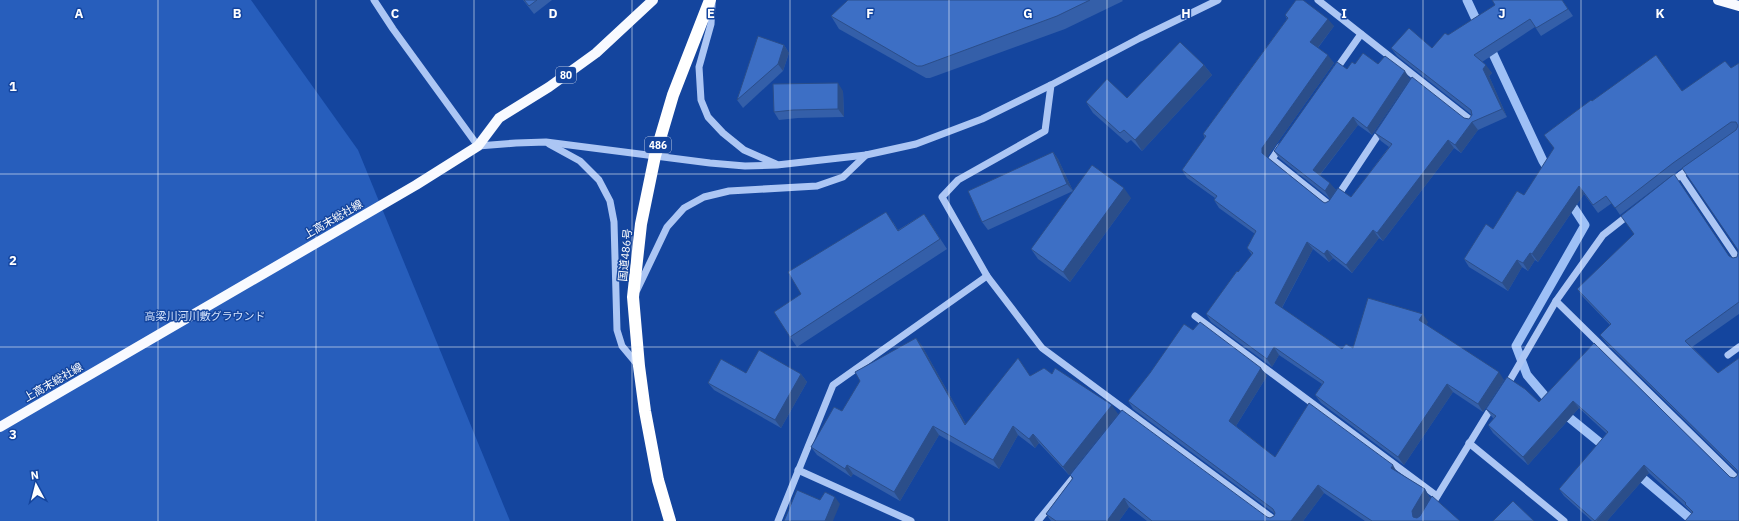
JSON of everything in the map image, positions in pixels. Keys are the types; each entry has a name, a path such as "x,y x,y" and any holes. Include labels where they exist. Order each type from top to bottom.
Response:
{"highway":[{"name":"国道486号","path":"670,521 658,480 645,411 639,366 633,297 641,224 655,156 673,95 711,0"}],"main road":[{"name":"上高末総社線","path":"0,427 416,185 478,146 498,118 548,87 596,53 653,0"},
{"path":"1718,0 1739,6"}],"street":[{"path":"374,0 393,29 478,146 546,142 745,166 777,165 866,155 922,141 982,119 1218,0"},
{"path":"711,0 711,24 699,67 701,100 708,116 723,133 744,150 777,165"},
{"path":"1318,0 1415,80 1473,122"},
{"path":"1330,78 1361,34"},
{"path":"1051,85 1046,131 958,180 942,197 988,276 1042,348 1276,521"},
{"path":"1286,140 1272,159 1331,206 1387,122"},
{"path":"546,142 580,161 599,180 610,201 614,222 617,330 622,346 639,366"},
{"path":"633,297 667,227 684,208 704,197 729,191 817,186 843,177 866,155"},
{"path":"1663,189 1700,161"},
{"path":"1680,175 1739,261"},
{"path":"1422,521 1469,443 1525,356 1556,301 1603,235 1639,207"},
{"path":"778,521 833,385 988,276"},
{"path":"1556,301 1739,481"},
{"path":"1195,316 1437,496"},
{"path":"1728,355 1739,347"},
{"path":"1122,417 1127,411"},
{"path":"1469,443 1564,521"},
{"path":"1038,521 1082,466"},
{"path":"798,470 911,521"}],"green space":[{"name":"高梁川河川敷グラウンド","path":"0,0 251,0 358,150 510,521 0,521"}],"building":[{"path":"524,0 537,0 529,6"},
{"path":"848,0 1090,0 1057,16 922,66 917,66 831,16"},
{"path":"1296,0 1303,0 1328,19 1310,42 1328,55 1262,148 1262,153 1325,203 1329,201 1338,188 1351,197 1392,144 1375,133 1412,77 1464,118 1469,119 1472,115 1471,110 1391,48 1409,28 1432,48 1445,33 1448,35 1495,5 1492,0 1562,0 1568,9 1536,28 1530,19 1474,55 1486,65 1483,69 1502,109 1472,122 1455,145 1448,140 1377,233 1373,230 1346,265 1327,250 1324,254 1307,242 1275,303 1342,349 1346,344 1353,348 1368,298 1423,314 1419,320 1499,372 1478,404 1447,384 1398,457 1315,395 1324,382 1274,347 1267,359 1206,314 1237,271 1238,272 1253,253 1247,248 1256,231 1214,200 1217,196 1182,170 1206,136 1203,134 1288,18 1285,15"},
{"path":"758,36 784,45 778,64 737,100"},
{"path":"1180,42 1204,65 1135,140 1124,130 1120,133 1086,102 1107,79 1127,98"},
{"path":"1363,53 1378,64 1385,56 1405,71 1367,128 1353,117 1313,170 1330,183 1325,191 1274,151 1337,62 1347,69 1352,62 1355,64"},
{"path":"1656,55 1682,91 1725,61 1731,68 1739,63 1739,302 1685,341 1718,373 1739,358 1739,521 1685,521 1693,512 1685,504 1686,503 1644,465 1595,521 1559,489 1608,432 1573,401 1523,457 1488,425 1496,416 1486,409 1507,377 1525,389 1539,402 1594,343 1730,477 1734,478 1737,476 1737,470 1600,335 1611,324 1577,289 1634,234 1621,216 1674,174 1729,256 1733,258 1737,257 1738,250 1682,168 1736,130 1738,126 1736,122 1731,122 1673,163 1615,208 1606,196 1593,205 1579,186 1532,254 1530,253 1523,263 1517,260 1502,283 1464,259 1486,224 1493,229 1517,191 1524,195 1554,148 1544,135"},
{"path":"838,83 838,109 774,112 773,84"},
{"path":"1053,152 1067,184 982,222 968,191"},
{"path":"1092,165 1124,188 1063,272 1031,249"},
{"path":"886,212 898,231 924,214 940,239 790,337 774,312 801,294 788,272"},
{"path":"1200,322 1261,368 1229,421 1275,457 1309,403 1393,465 1391,468 1425,489 1412,511 1413,517 1417,518 1420,516 1432,496 1460,521 1372,521 1318,485 1291,521 1152,521 1124,498 1107,521 1056,521 1046,514 1073,478 1070,475 1122,410 1267,517 1270,518 1274,516 1275,513 1273,509 1128,401 1150,373 1184,324 1193,330"},
{"path":"916,338 965,425 1018,358 1030,376 1044,368 1052,374 1055,368 1112,405 1063,467 1033,434 1029,439 1013,426 993,460 933,426 894,492 847,465 845,469 811,447 834,407 842,411 860,381 855,372"},
{"path":"759,350 801,374 775,420 708,383 721,359 746,373"},
{"path":"797,490 820,500 825,492 835,497 825,521 784,521"},
{"path":"1513,501 1534,521 1493,521"}],"waterway":[{"path":"1467,0 1480,28"},
{"path":"1488,43 1543,161 1550,172"},
{"path":"1568,199 1585,225 1516,346 1527,375 1550,402 1609,450"},
{"path":"1634,471 1693,521"}]}
